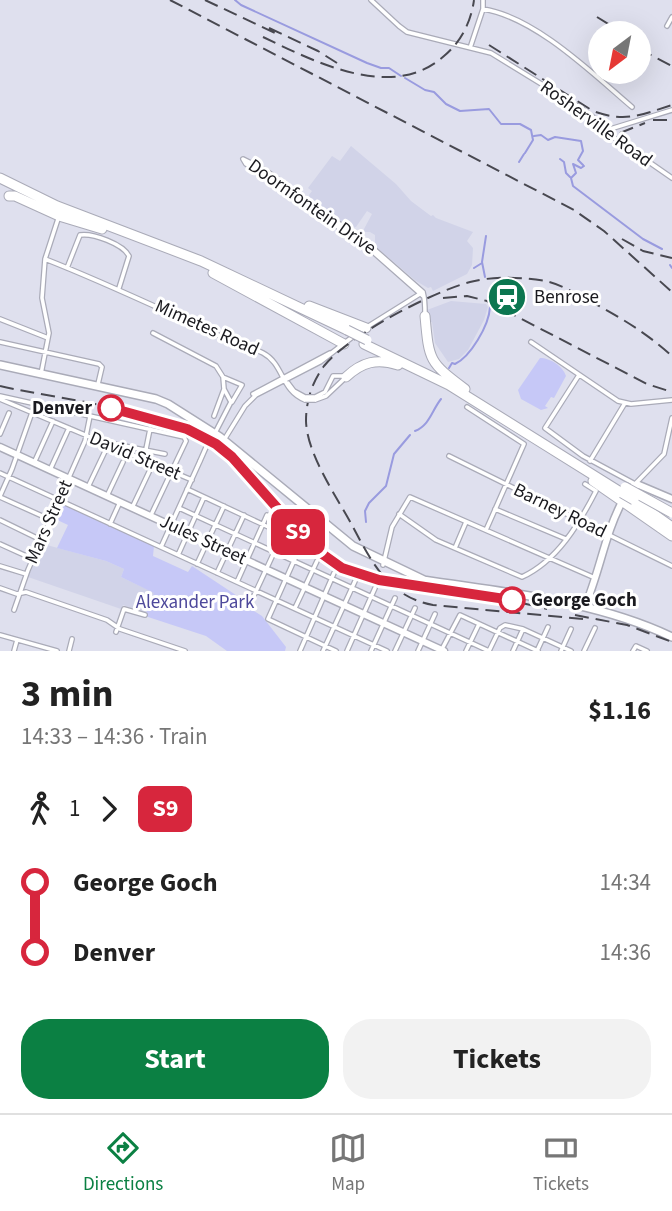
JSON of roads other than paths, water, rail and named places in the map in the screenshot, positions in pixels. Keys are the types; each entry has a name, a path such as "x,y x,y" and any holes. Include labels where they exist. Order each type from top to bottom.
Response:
{"highway":[{"path":"0,180 53,210 206,269 341,341 366,342 476,399 608,479 672,536"},
{"path":"0,180 57,206 366,328"},
{"path":"9,196 15,196 59,216 118,234"},
{"path":"255,286 341,341"},
{"path":"425,316 427,346 433,362 442,373 530,436 672,524"},
{"path":"346,377 361,365 384,361 427,375 476,399"},
{"path":"627,498 672,513"}],"main road":[{"path":"0,365 161,401 224,440 357,549 384,564 426,581 568,603 587,602 640,620 672,635"},
{"name":"Jules Street","path":"0,447 442,651"},
{"path":"587,602 607,535 627,498 672,500"}],"street":[{"name":"Rosherville Road","path":"371,0 403,30 491,52 591,116 672,178"},
{"path":"470,46 483,9 483,0"},
{"path":"483,9 502,13 552,41 632,107"},
{"path":"667,26 672,17"},
{"path":"607,130 672,110"},
{"name":"Doornfontein Drive","path":"243,159 265,170 374,249 422,294 373,252 246,164 243,159"},
{"path":"41,374 48,338 42,298 45,260 58,219"},
{"path":"67,268 76,239 80,235 88,234 117,245 125,249 129,256 119,288"},
{"name":"Mimetes Road","path":"45,260 119,288 262,353 274,362 294,391 305,398 315,399"},
{"path":"407,300 413,292 411,285"},
{"path":"224,440 246,405 256,395 407,300 422,294 425,316"},
{"path":"0,319 48,338"},
{"path":"153,333 216,366 223,377 231,402"},
{"path":"0,342 98,363 102,367 97,386"},
{"path":"531,342 618,401 625,403 672,400"},
{"path":"340,374 346,377 326,396 315,399 325,392 333,376 340,374"},
{"path":"579,375 545,428 590,461 627,498 664,454 672,418"},
{"path":"161,547 213,435 242,385 223,377"},
{"path":"214,416 225,389"},
{"path":"0,398 183,436 186,441 151,516"},
{"name":"David Street","path":"0,398 191,480"},
{"path":"590,461 625,403"},
{"path":"35,404 0,496 51,520"},
{"path":"467,407 524,444 485,530"},
{"path":"0,434 9,414"},
{"name":"Mars Street","path":"15,610 26,574 87,436 90,416"},
{"path":"34,463 53,421"},
{"path":"50,470 69,428"},
{"path":"144,459 150,429"},
{"path":"213,435 237,452"},
{"path":"88,487 108,444"},
{"path":"117,446 165,454"},
{"name":"Barney Road","path":"449,456 672,566"},
{"path":"107,496 123,462"},
{"path":"132,508 149,472"},
{"path":"0,473 387,651"},
{"path":"399,514 429,536 522,577 549,558 580,522 596,491 585,484"},
{"path":"187,489 294,539"},
{"path":"178,555 204,497"},
{"path":"384,564 390,534 409,498 596,579"},
{"path":"110,524 120,502"},
{"path":"197,564 224,506"},
{"path":"179,508 489,651 503,625 523,629 570,651"},
{"path":"495,509 566,539"},
{"path":"237,582 267,515"},
{"path":"217,573 244,516"},
{"path":"0,520 41,540"},
{"path":"455,548 466,522"},
{"path":"251,602 283,533"},
{"path":"0,544 33,559"},
{"path":"301,545 268,619 324,649 336,651"},
{"path":"295,608 317,561"},
{"path":"0,566 26,574"},
{"path":"300,651 334,573"},
{"path":"324,649 356,579"},
{"path":"0,588 17,594 26,592 107,620 117,630 185,651"},
{"path":"347,651 375,588"},
{"path":"371,651 396,598"},
{"path":"395,651 415,608"},
{"path":"117,630 125,609 145,615"},
{"path":"418,651 435,614"},
{"path":"442,651 460,615 538,651 548,627"},
{"path":"466,651 479,624"},
{"path":"584,651 595,628"},
{"path":"513,651 523,629"},
{"path":"562,649 571,629"},
{"path":"0,635 38,649 57,651"},
{"path":"69,651 72,639"},
{"path":"14,651 17,640"},
{"path":"633,651 636,646 647,651"}],"waterway":[{"path":"235,0 367,63 389,68 401,76"},
{"path":"405,78 425,90 434,92 446,104 460,111 489,109 501,124 520,124 531,130 533,140 525,153"},
{"path":"534,136 541,135 548,140 555,137 581,141 583,151 578,160 583,165"},
{"path":"519,162 524,154"},
{"path":"560,159 570,177"},
{"path":"584,166 581,168 573,164 576,173 571,178 573,186 643,239 662,249"},
{"path":"485,277 482,262 486,236"},
{"path":"474,268 482,263"},
{"path":"449,368 452,363 455,364 467,355 478,340 490,307"},
{"path":"415,431 427,421 441,399"},
{"path":"366,522 365,511 369,503 386,486 394,454 410,435"}],"railway":[{"path":"170,0 574,210 604,231 672,292"},
{"path":"205,0 277,34"},
{"path":"263,37 306,57 354,73 378,77 402,76 424,69 450,50 464,31 474,0"},
{"path":"597,17 604,21"},
{"path":"269,28 337,63"},
{"path":"489,45 593,111 605,115 624,117 672,105"},
{"path":"651,55 672,66"},
{"path":"653,120 672,120"},
{"path":"620,133 645,123"},
{"path":"622,239 643,251 672,258"},
{"path":"583,619 433,605 418,601 393,586 367,553 317,462 306,421 310,392 324,366 371,328 454,287 488,279 527,279 562,286 632,325 672,356"},
{"path":"443,298 467,296 487,301 647,384 672,392"},
{"path":"0,386 120,409 180,427 206,439 243,468 296,531 326,558 344,569 382,581 495,598 547,609"},
{"path":"575,615 627,625 672,642"}],"train":[{"name":"S9","path":"111,408 187,429 216,444 232,457 311,546 342,568 379,580 512,600"}],"place":[{"name":"Benrose","path":"507,297"},
{"name":"Denver","path":"111,408"},
{"name":"George Goch","path":"512,600"}],"park label":[{"name":"Alexander Park","path":"195,602"}]}
